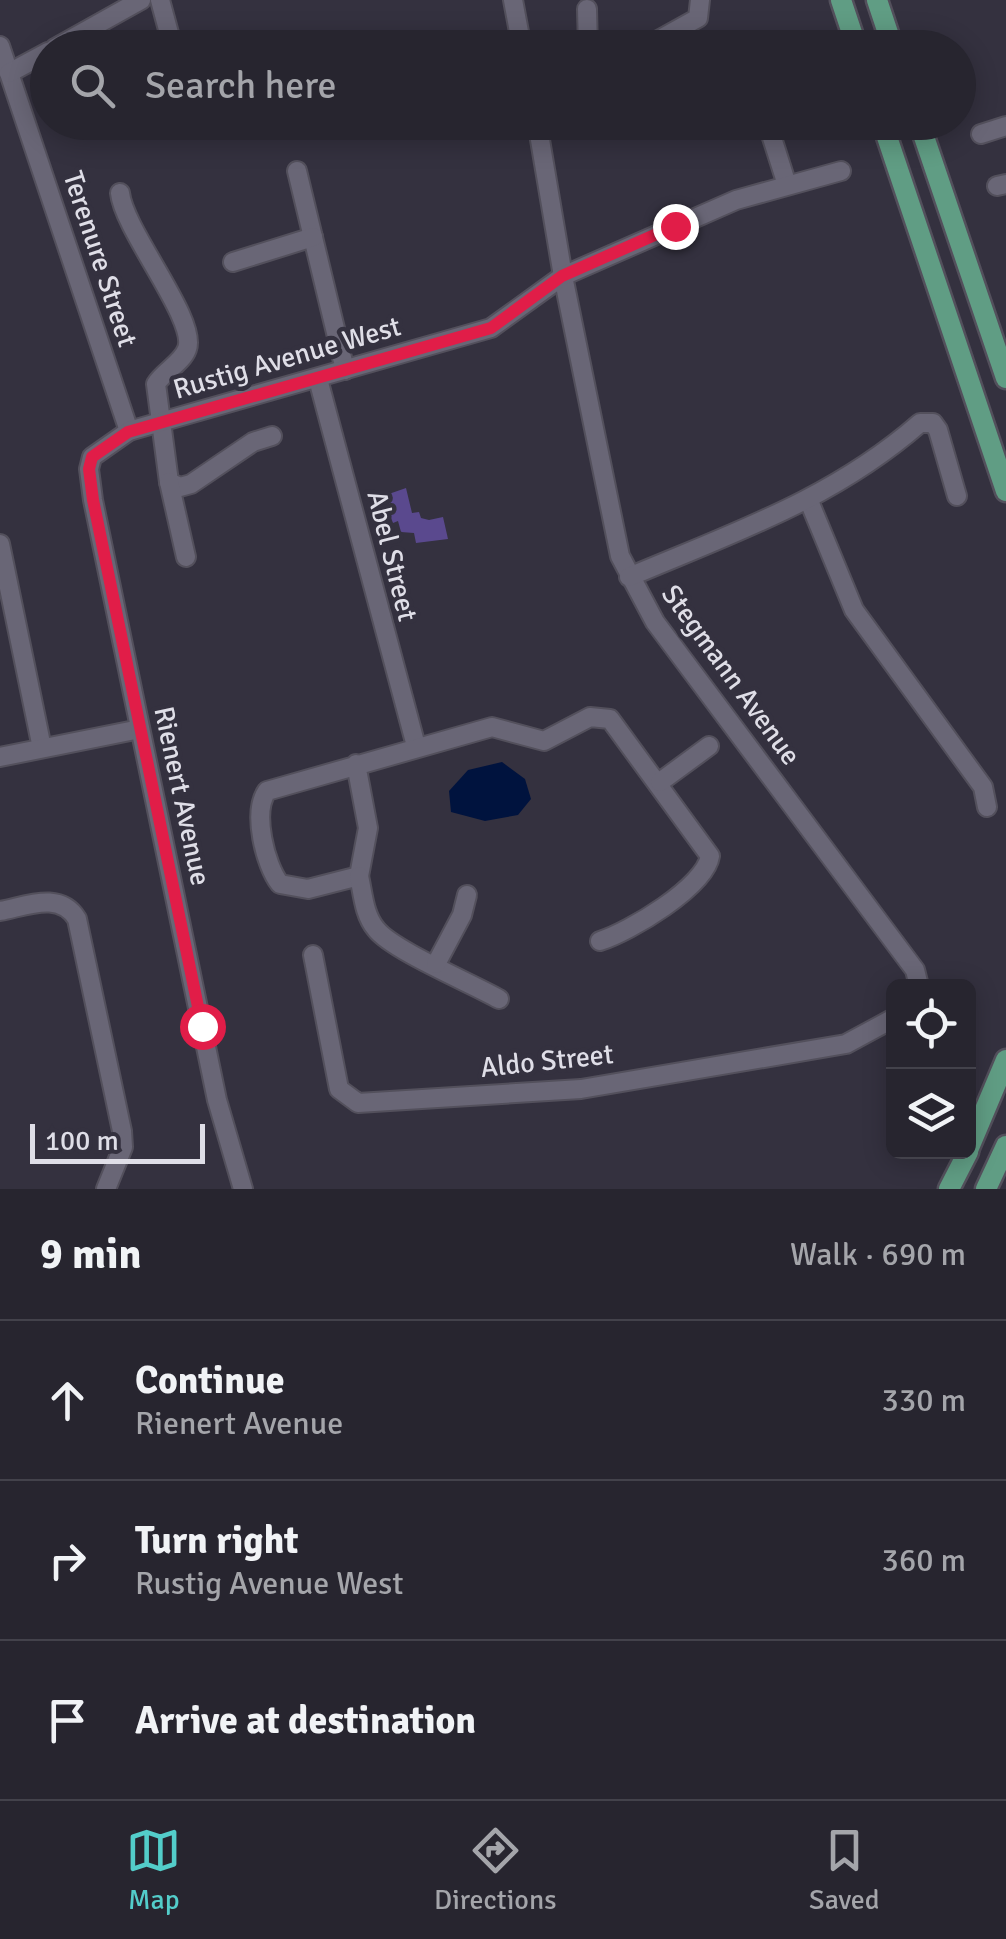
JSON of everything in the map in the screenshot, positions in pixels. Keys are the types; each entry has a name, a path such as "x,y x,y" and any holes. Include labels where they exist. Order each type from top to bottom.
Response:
{"main road":[{"path":"841,0 851,30"},
{"path":"877,0 888,30"},
{"path":"888,140 1006,491"},
{"path":"926,140 1006,378"},
{"path":"976,1132 1006,1060"},
{"path":"986,1189 1006,1146"},
{"path":"949,1189 964,1159"}],"street":[{"path":"87,30 141,0"},
{"path":"160,0 169,30"},
{"path":"513,0 519,30"},
{"path":"676,30 698,18 700,0"},
{"path":"586,9 587,30"},
{"name":"Terenure Street","path":"0,46 30,136"},
{"path":"9,73 30,62"},
{"path":"980,134 1006,126"},
{"name":"Terenure Street","path":"31,140 128,432"},
{"name":"Stegmann Avenue","path":"540,140 562,276 620,556 629,577 655,622 915,970 917,979"},
{"path":"773,140 787,185"},
{"name":"Rustig Avenue West","path":"128,432 491,328 562,276 736,200 842,171"},
{"path":"297,172 345,370"},
{"path":"120,193 126,220 153,262 188,336 186,352 156,384 164,422 168,482 186,556"},
{"path":"233,262 313,237"},
{"name":"Abel Street","path":"318,379 416,746"},
{"path":"629,577 809,501 849,478 927,421 938,430 956,496"},
{"name":"Rienert Avenue","path":"128,432 101,447 89,469 217,1100 244,1189"},
{"path":"168,482 186,486 253,442 272,436"},
{"path":"809,501 854,610 983,787 988,807"},
{"path":"0,544 7,616 42,748"},
{"path":"359,876 308,888 280,884 273,875 259,811 266,791 492,727 534,740 554,740 594,716 610,719 706,846 708,864 705,871 636,926 600,941"},
{"path":"0,757 140,729"},
{"path":"660,782 709,746"},
{"path":"356,764 368,828 359,876 368,917 396,947 499,999"},
{"path":"436,964 462,915 467,894"},
{"path":"0,911 58,902 70,908 77,919 122,1131 122,1147 106,1189"},
{"name":"Aldo Street","path":"313,955 338,1089 358,1103 580,1089 846,1044 886,1022"}],"water":[{"path":"502,762 525,779 531,799 518,815 485,821 451,812 449,791 468,770"}],"building":[{"path":"406,488 412,513 419,512 421,518 429,520 443,517 448,539 416,543 414,533 401,532 398,521 393,523 383,496"}],"route":[{"path":"202,1026 93,500 89,469 92,457 101,447 128,432 491,328 506,321 562,276 675,226"}]}
